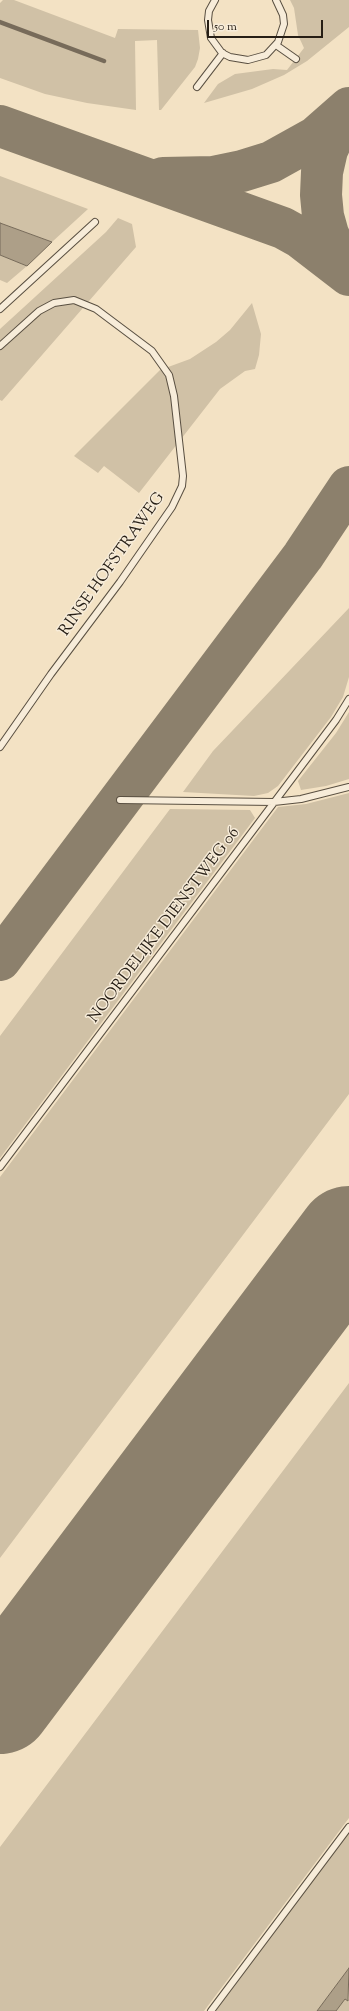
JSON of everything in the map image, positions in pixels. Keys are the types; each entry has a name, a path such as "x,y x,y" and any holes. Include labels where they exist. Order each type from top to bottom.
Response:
{"lane":[{"path":"216,0 209,11 208,30 216,46 230,57 248,60 266,55 276,45 282,33 284,24 283,15 276,0"},
{"path":"276,45 296,59"},
{"path":"197,87 223,53"},
{"path":"0,309 96,222"},
{"name":"RINSE HOFSTRAWEG","path":"0,346 39,311 54,303 74,300 96,309 152,351 168,376 174,396 183,476 182,486 172,507 120,582 51,674 0,747"},
{"name":"NOORDELIJKE DIENSTWEG 06","path":"0,1167 336,720 349,699"},
{"path":"120,800 274,802 301,799 349,787"},
{"path":"211,2011 349,1828"}],"shaded area":[{"path":"3,0 14,0 115,38 118,29 198,30 200,48 198,59 195,67 161,110 159,110 157,40 135,41 136,110 87,103 45,94 0,78 0,3"},
{"path":"290,0 349,0 349,27 307,61 284,75 252,89 204,103 218,84 235,74 273,69 287,70 304,48 298,35 294,8"},
{"path":"0,176 88,209 52,242 0,223"},
{"path":"118,218 132,224 136,247 2,401 0,400 0,329 106,232"},
{"path":"0,223 52,242 27,266 0,255"},
{"path":"0,255 27,266 7,283 0,280"},
{"path":"252,303 261,334 259,355 255,369 245,371 220,389 139,493 104,466 98,473 74,456 160,370 190,359 216,342 230,330"},
{"path":"349,608 349,677 343,697 331,717 278,786 268,793 254,796 183,792 213,751"},
{"path":"349,712 349,779 326,786 301,790 298,781 336,733"},
{"path":"349,793 349,1094 0,1558 0,1177 278,807 306,804"},
{"path":"170,809 250,810 255,818 0,1158 0,1036"},
{"path":"349,1383 349,1818 204,2011 0,2011 0,1847"},
{"path":"349,1831 349,1968 317,2011 216,2011"},
{"path":"349,1968 348,2001 345,1999 336,2011 317,2011"},
{"path":"345,1999 349,1999 349,2011 336,2011"}],"waterway":[{"path":"0,22 104,61"}],"taxiway":[{"path":"163,178 213,177 242,171 271,162 316,137 349,108"},
{"path":"346,115 338,126 327,150 322,172 321,195 323,216 328,234 337,254 347,269"},
{"path":"0,126 283,228 301,238 349,275"},
{"path":"0,960 303,556 349,487"}],"runway":[{"path":"0,1702 349,1238"}]}
